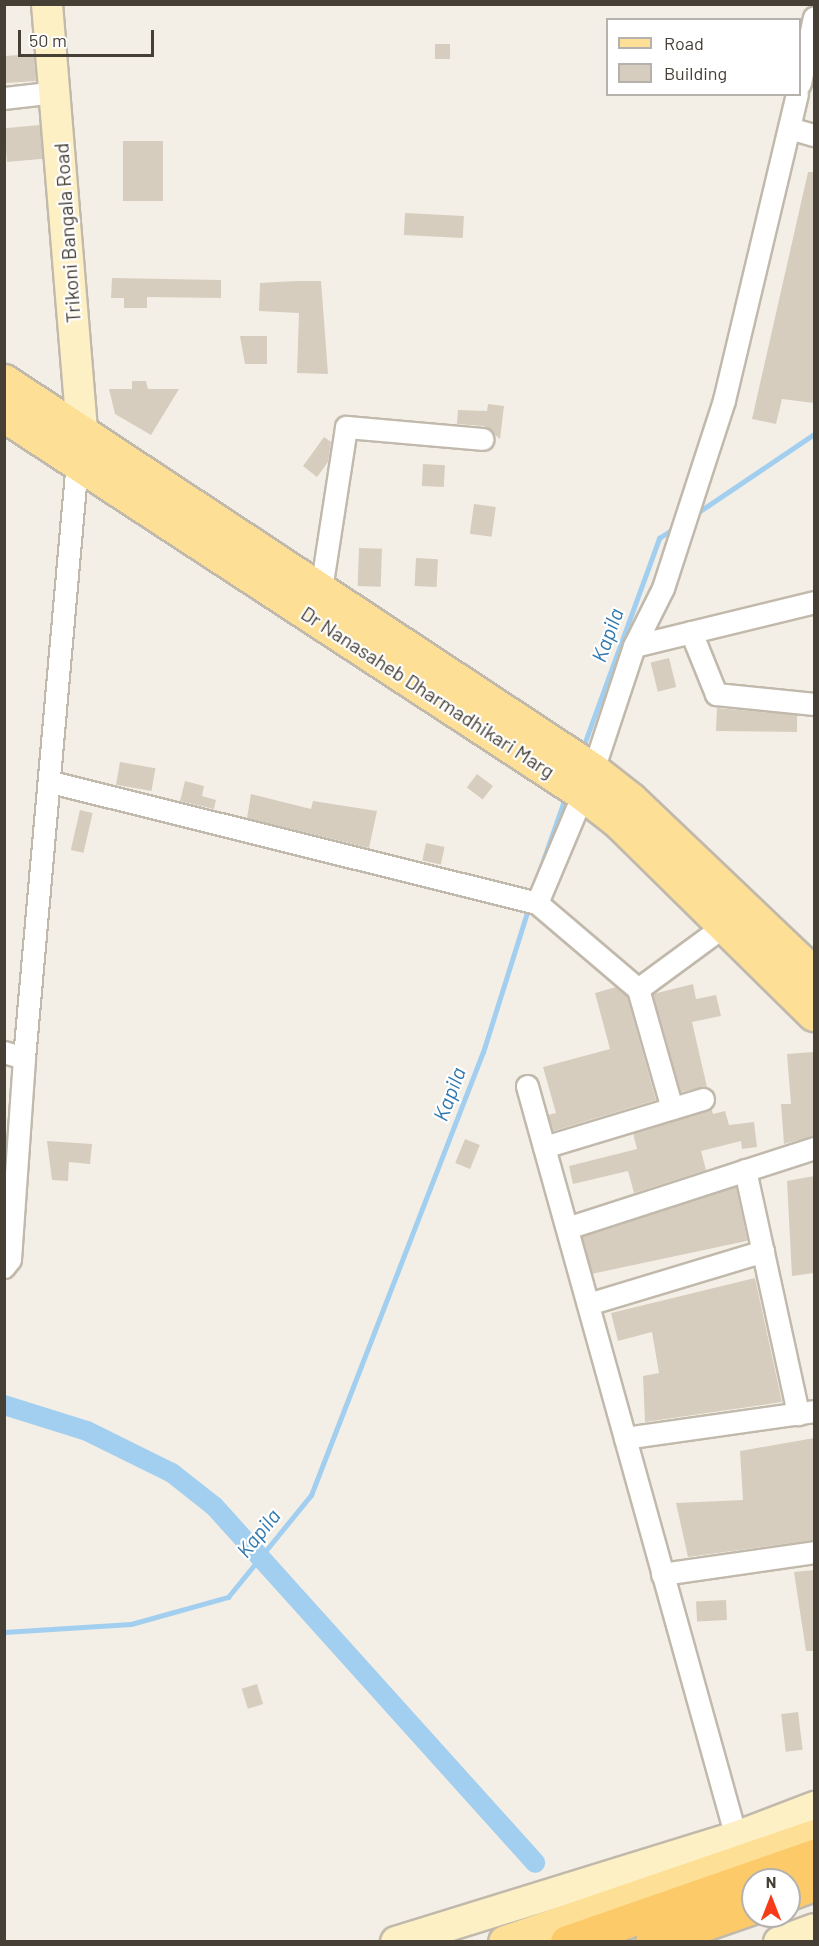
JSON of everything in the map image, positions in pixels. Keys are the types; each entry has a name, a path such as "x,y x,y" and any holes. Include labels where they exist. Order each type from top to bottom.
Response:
{"highway":[{"path":"567,1941 814,1856"},
{"path":"652,1941 741,1910"}],"main road":[{"name":"Dr Nanasaheb Dharmadhikari Marg","path":"4,381 82,428 318,604"},
{"name":"Dr Nanasaheb Dharmadhikari Marg","path":"4,415 77,462 318,604 587,782 630,799 814,974"},
{"name":"Dr Nanasaheb Dharmadhikari Marg","path":"587,782 814,1014"},
{"path":"504,1941 814,1836"},
{"path":"696,1941 741,1926"}],"street":[{"name":"Trikoni Bangala Road","path":"47,4 82,428 77,462"},
{"path":"801,78 814,17"},
{"path":"4,98 56,92"},
{"path":"537,903 587,782 634,646 663,588 724,400 797,96"},
{"path":"789,128 814,135"},
{"path":"318,604 346,427 482,439"},
{"path":"4,1268 10,1259 14,1055 51,782 77,462"},
{"path":"634,646 814,602"},
{"path":"692,632 716,694 814,704"},
{"path":"51,782 537,903 638,989 672,1108"},
{"path":"638,989 725,925"},
{"path":"527,1086 736,1837"},
{"path":"544,1147 703,1099"},
{"path":"567,1228 814,1148"},
{"path":"625,1438 806,1413 763,1251 745,1170"},
{"path":"588,1304 763,1251"},
{"path":"662,1574 814,1552"},
{"path":"396,1941 736,1837 814,1807"},
{"path":"779,1941 814,1929"}],"building":[{"path":"435,44 450,44 450,59 435,59"},
{"path":"34,54 36,81 6,83 4,56"},
{"path":"40,125 43,159 7,162 4,128"},
{"path":"123,141 163,141 163,201 123,201"},
{"path":"808,172 814,172 814,403 782,399 776,424 752,419"},
{"path":"405,213 464,216 463,238 404,235"},
{"path":"112,278 221,280 221,298 147,297 147,308 124,308 124,298 111,298"},
{"path":"321,281 328,374 297,373 299,313 259,311 260,283"},
{"path":"240,336 267,336 267,364 245,364"},
{"path":"132,381 146,381 148,389 179,389 151,435 115,414 109,389 132,389"},
{"path":"488,404 504,406 500,439 484,426 457,424 458,410 487,411"},
{"path":"324,437 331,442 328,462 317,477 303,466"},
{"path":"423,464 445,465 444,487 422,486"},
{"path":"474,504 496,507 492,537 470,534"},
{"path":"359,548 382,549 381,587 358,586"},
{"path":"416,558 438,559 437,587 415,586"},
{"path":"669,658 676,687 658,692 651,663"},
{"path":"717,708 797,715 797,732 716,731"},
{"path":"120,762 155,768 151,791 116,785"},
{"path":"477,774 493,786 483,800 467,788"},
{"path":"185,781 204,786 202,796 216,800 214,809 180,801"},
{"path":"251,794 311,809 313,801 377,811 369,848 247,818"},
{"path":"80,810 93,813 83,853 71,850"},
{"path":"426,843 445,847 441,865 422,861"},
{"path":"693,984 696,999 716,995 721,1016 692,1022 707,1087 681,1092 653,994"},
{"path":"616,987 627,996 656,1100 553,1131 548,1115 556,1113 543,1067 610,1049 595,993"},
{"path":"813,1052 814,1136 784,1144 781,1104 791,1104 787,1054"},
{"path":"711,1108 713,1114 725,1111 729,1125 754,1122 757,1147 742,1149 741,1141 701,1151 706,1170 634,1193 628,1171 573,1184 569,1166 637,1149 633,1133"},
{"path":"465,1139 480,1145 470,1169 455,1163"},
{"path":"47,1141 92,1144 90,1164 69,1162 68,1181 52,1180"},
{"path":"814,1176 814,1273 792,1276 787,1181"},
{"path":"736,1187 747,1241 589,1274 578,1221"},
{"path":"755,1278 782,1402 645,1422 643,1376 659,1373 652,1332 618,1341 611,1313"},
{"path":"814,1438 814,1540 688,1557 676,1503 743,1500 740,1451"},
{"path":"814,1570 814,1651 806,1651 794,1572"},
{"path":"726,1600 727,1620 697,1622 696,1602"},
{"path":"257,1684 263,1704 248,1709 242,1689"},
{"path":"798,1712 803,1750 786,1752 781,1714"}],"waterway":[{"name":"Kapila","path":"694,515 814,434"},
{"name":"Kapila","path":"582,750 659,538 676,527"},
{"name":"Kapila","path":"539,872 566,795"},
{"name":"Kapila","path":"4,1632 131,1624 228,1597 311,1495 483,1052 529,906"},
{"path":"4,1405 87,1431 172,1473 214,1506 535,1863"}]}
